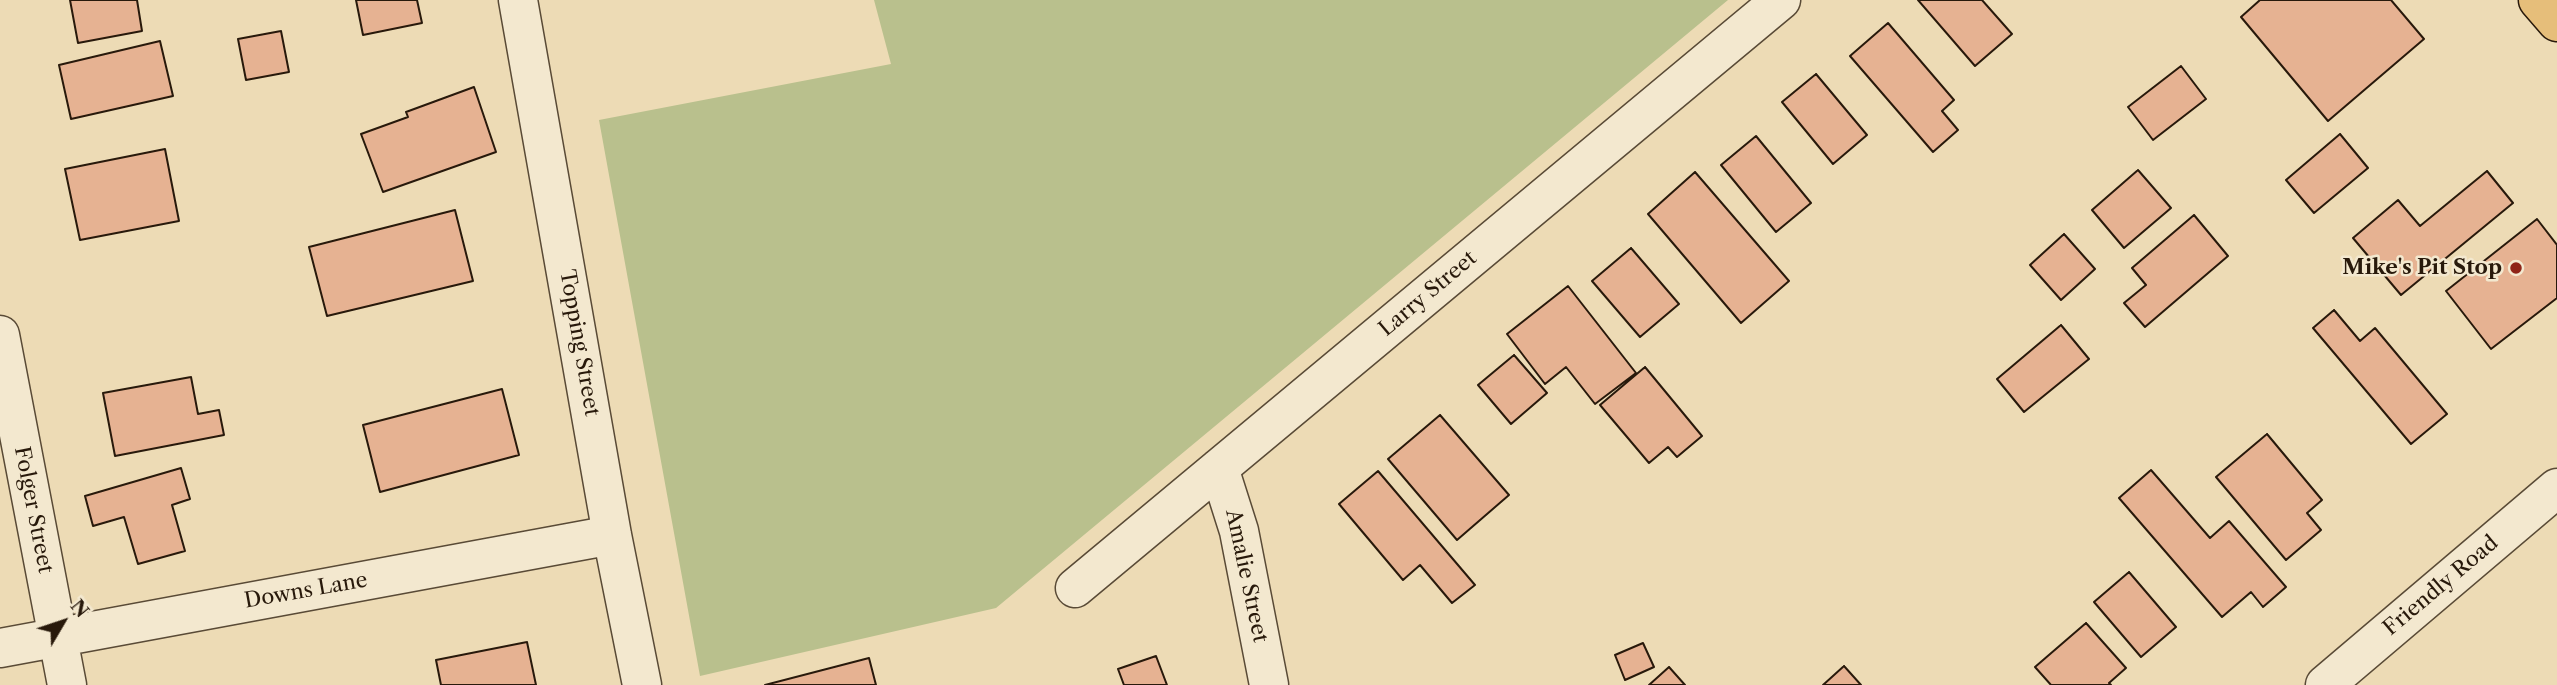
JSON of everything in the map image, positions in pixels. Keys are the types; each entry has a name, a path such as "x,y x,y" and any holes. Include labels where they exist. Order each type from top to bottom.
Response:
{"main road":[{"path":"2538,0 2557,22"}],"street":[{"name":"Topping Street","path":"518,0 612,535 642,685"},
{"name":"Larry Street","path":"1075,587 1781,0"},
{"name":"Folger Street","path":"0,335 67,685"},
{"name":"Amalie Street","path":"1219,468 1239,531 1269,685"},
{"name":"Friendly Road","path":"2325,685 2557,488"},
{"name":"Downs Lane","path":"0,648 612,535"}],"green space":[{"path":"874,0 1728,0 996,608 700,676 599,120 891,64"}],"building":[{"path":"70,0 137,0 142,31 78,43"},
{"path":"356,0 417,0 422,23 363,35"},
{"path":"1918,0 1982,0 2012,34 1975,66"},
{"path":"2260,0 2391,0 2424,39 2328,121 2241,17"},
{"path":"1888,23 1954,100 1942,111 1958,130 1933,152 1850,56"},
{"path":"281,31 289,72 246,80 238,39"},
{"path":"160,41 173,96 71,119 59,65"},
{"path":"2181,66 2206,99 2153,140 2128,107"},
{"path":"1816,74 1867,135 1833,164 1782,102"},
{"path":"474,87 496,152 383,192 361,134 408,117 406,112"},
{"path":"2340,134 2368,168 2314,213 2286,180"},
{"path":"1756,136 1811,203 1776,232 1721,165"},
{"path":"165,149 179,221 80,240 65,169"},
{"path":"2138,170 2171,208 2124,248 2092,210"},
{"path":"2487,171 2513,203 2401,295 2353,238 2398,200 2420,226"},
{"path":"1695,172 1789,281 1741,323 1648,214"},
{"path":"455,210 473,281 327,316 309,247"},
{"path":"2194,215 2228,256 2145,327 2124,303 2146,285 2132,268"},
{"name":"Mike's Pit Stop","path":"2537,219 2557,245 2557,298 2491,349 2446,291"},
{"path":"2064,234 2095,269 2061,300 2030,265"},
{"path":"1631,248 1679,304 1640,337 1592,281"},
{"path":"1568,286 1636,373 1595,404 1566,367 1545,384 1507,334"},
{"path":"2334,310 2360,341 2375,328 2447,414 2411,444 2313,328"},
{"path":"2061,325 2089,359 2024,412 1997,379"},
{"path":"1514,355 1547,393 1511,424 1478,385"},
{"path":"1645,367 1702,436 1677,457 1668,447 1649,463 1600,405"},
{"path":"191,377 198,414 219,410 224,435 115,456 103,393"},
{"path":"502,389 519,455 380,492 363,425"},
{"path":"1440,415 1509,495 1457,540 1388,459"},
{"path":"2267,434 2322,500 2307,513 2321,530 2286,560 2216,477"},
{"path":"181,468 190,499 172,505 185,551 138,564 124,517 93,526 85,496"},
{"path":"2151,470 2210,538 2229,521 2286,587 2263,607 2251,592 2222,617 2119,498"},
{"path":"1378,471 1475,585 1452,603 1420,565 1403,580 1339,504"},
{"path":"2129,572 2176,627 2141,657 2094,602"},
{"path":"2086,623 2126,668 2109,683 2111,685 2051,685 2035,667"},
{"path":"527,642 536,685 441,685 436,660"},
{"path":"1643,643 1654,667 1625,680 1615,655"},
{"path":"1156,656 1167,685 1124,685 1118,669"},
{"path":"869,658 876,685 765,685"},
{"path":"1844,666 1861,685 1823,685"},
{"path":"1669,667 1685,685 1649,685"}],"place":[{"name":"Mike's Pit Stop","path":"2516,268"}]}
